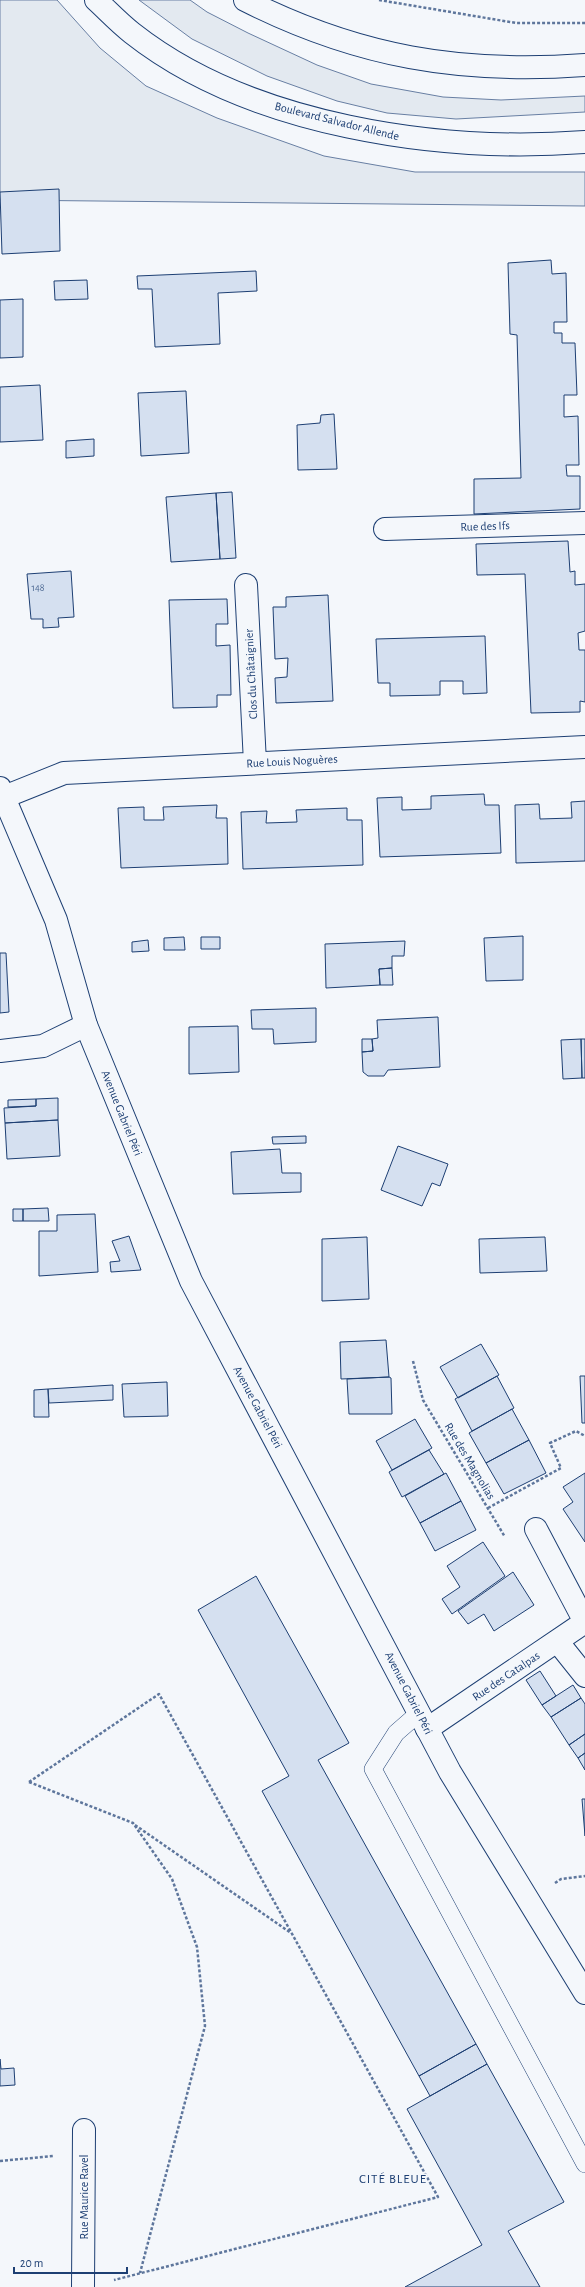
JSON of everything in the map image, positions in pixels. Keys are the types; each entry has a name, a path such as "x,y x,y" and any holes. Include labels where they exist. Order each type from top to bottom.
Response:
{"street":[{"name":"Boulevard Salvador Allende","path":"96,0 132,33 179,64 223,86 272,106 385,135 433,141 500,144 585,142"},
{"path":"245,0 310,29 352,44 403,57 452,65 494,67 585,65"},
{"name":"Rue des Ifs","path":"384,529 585,523"},
{"name":"Clos du Châtaignier","path":"246,585 255,763"},
{"name":"Rue Louis Noguères","path":"2,792 64,773 585,747"},
{"name":"Avenue Gabriel Péri","path":"2,792 56,920 86,1025 191,1282 424,1720 450,1772 585,1993"},
{"path":"0,1051 43,1046 86,1025"},
{"path":"536,1529 585,1622"},
{"name":"Rue des Catalpas","path":"424,1720 557,1641 585,1622"},
{"path":"557,1641 585,1676"},
{"name":"Rue Maurice Ravel","path":"83,2287 84,2130"}],"lane":[{"path":"424,1720 396,1733 373,1769 585,2164"}],"path":[{"path":"379,0 516,23 585,23"},
{"name":"Rue des Magnolias","path":"413,1361 423,1400 505,1538 536,1529"},
{"path":"488,1508 560,1468 550,1443 576,1431 585,1436"},
{"path":"112,2280 438,2198 292,1933 158,1694 29,1782 133,1823 292,1933"},
{"path":"133,1823 172,1880 197,1947 205,2026 140,2274"},
{"path":"0,2161 84,2154"}],"shaded area":[{"path":"0,0 57,0 100,48 146,86 217,118 324,156 415,172 585,172 585,206 0,200"},
{"path":"139,0 190,0 207,12 248,33 317,65 371,84 443,97 501,100 585,96 585,112 456,119 387,113 337,101 267,76 192,39"}],"building":[{"path":"59,189 60,251 2,254 0,192"},
{"path":"551,260 552,274 566,273 567,322 554,322 554,333 562,333 562,343 575,343 577,395 564,395 564,417 578,416 579,465 566,465 567,476 580,476 580,509 474,514 474,479 521,478 517,335 510,334 508,263"},
{"path":"256,271 257,291 218,293 220,344 155,347 152,289 138,289 137,276"},
{"path":"87,280 88,299 55,300 54,281"},
{"path":"23,299 23,357 0,358 0,300"},
{"path":"40,385 43,440 0,442 0,387"},
{"path":"186,391 189,453 141,456 138,393"},
{"path":"334,414 337,469 298,470 297,425 320,423 321,415"},
{"path":"94,439 94,456 66,458 66,441"},
{"path":"232,492 236,558 220,559 216,493"},
{"path":"216,493 220,559 171,562 166,497"},
{"path":"568,541 570,572 575,571 575,585 585,584 585,631 578,633 579,650 585,650 585,702 580,701 580,712 531,713 525,574 477,575 476,544"},
{"path":"71,571 74,617 58,618 59,627 43,628 43,619 31,619 27,574"},
{"path":"328,595 333,701 276,703 275,678 287,677 288,658 275,659 273,607 286,607 286,597"},
{"path":"227,599 228,624 216,624 216,646 230,645 231,695 217,695 217,707 173,708 169,600"},
{"path":"485,636 487,693 463,694 463,681 440,681 440,695 390,696 390,683 378,683 376,639"},
{"path":"484,794 485,805 499,805 501,853 380,857 377,798 402,797 402,810 431,809 431,796"},
{"path":"585,801 585,861 516,863 515,805 539,804 540,819 572,818 571,802"},
{"path":"217,805 216,818 227,818 228,864 121,868 118,808 144,807 144,820 164,820 163,807"},
{"path":"347,808 347,820 362,820 363,865 243,869 241,812 267,811 266,823 297,822 296,810"},
{"path":"523,936 523,980 486,981 484,938"},
{"path":"184,937 185,950 164,950 164,938"},
{"path":"201,937 220,937 220,949 201,949"},
{"path":"148,940 149,951 132,952 132,942"},
{"path":"405,941 404,956 392,956 392,968 379,969 380,985 326,988 325,944"},
{"path":"0,953 6,953 9,1012 0,1013"},
{"path":"392,968 393,985 380,985 379,969"},
{"path":"316,1008 316,1042 274,1044 273,1029 252,1029 251,1010"},
{"path":"438,1017 440,1067 388,1070 384,1076 368,1076 363,1072 362,1052 373,1051 372,1039 378,1038 377,1020"},
{"path":"238,1026 239,1072 189,1074 189,1027"},
{"path":"362,1039 372,1039 373,1051 362,1052"},
{"path":"581,1039 585,1039 585,1078 582,1078"},
{"path":"581,1039 582,1078 563,1079 561,1040"},
{"path":"58,1098 58,1120 5,1123 4,1108 36,1106 36,1099"},
{"path":"36,1099 36,1106 8,1107 8,1100"},
{"path":"58,1120 60,1156 7,1159 5,1123"},
{"path":"306,1136 306,1143 273,1144 272,1137"},
{"path":"398,1146 448,1164 440,1186 432,1183 422,1206 381,1190"},
{"path":"280,1149 282,1173 301,1173 301,1192 233,1194 231,1152"},
{"path":"48,1208 49,1221 23,1221 23,1209"},
{"path":"13,1209 23,1209 23,1221 13,1221"},
{"path":"95,1214 98,1272 39,1276 39,1231 57,1231 57,1215"},
{"path":"129,1236 141,1270 111,1272 110,1262 120,1261 112,1241"},
{"path":"367,1237 369,1299 322,1301 322,1239"},
{"path":"545,1237 547,1271 480,1273 479,1239"},
{"path":"386,1340 389,1377 341,1379 340,1342"},
{"path":"481,1344 499,1375 458,1398 440,1367"},
{"path":"497,1376 514,1408 472,1431 455,1399"},
{"path":"580,1376 585,1376 585,1423 582,1423"},
{"path":"391,1378 392,1414 349,1414 347,1379"},
{"path":"167,1382 168,1416 124,1417 122,1384"},
{"path":"113,1385 113,1400 49,1403 48,1389"},
{"path":"48,1389 49,1417 34,1417 34,1390"},
{"path":"512,1409 529,1440 486,1463 469,1433"},
{"path":"415,1419 432,1448 392,1470 376,1441"},
{"path":"529,1440 546,1473 504,1494 486,1463"},
{"path":"429,1450 444,1474 402,1497 389,1472"},
{"path":"446,1473 461,1501 420,1523 405,1496"},
{"path":"585,1473 585,1542 563,1509 573,1502 563,1487"},
{"path":"461,1501 476,1530 435,1551 420,1523"},
{"path":"483,1542 505,1576 452,1614 442,1599 460,1587 447,1566"},
{"path":"513,1572 534,1605 494,1631 484,1614 468,1624 458,1611"},
{"path":"256,1576 349,1743 318,1760 476,2044 419,2076 262,1791 289,1776 198,1610"},
{"path":"540,1671 556,1696 542,1705 526,1680"},
{"path":"573,1685 581,1698 551,1717 542,1705"},
{"path":"581,1698 585,1704 585,1734 569,1745 551,1717"},
{"path":"585,1734 585,1753 578,1758 569,1745"},
{"path":"585,1753 585,1770 578,1758"},
{"path":"582,1799 585,1799 585,1836"},
{"path":"476,2044 487,2064 430,2096 419,2076"},
{"path":"0,2059 1,2069 14,2068 15,2085 0,2086"},
{"path":"487,2064 564,2202 508,2231 540,2287 405,2287 482,2245 407,2109"}],"district":[{"name":"CITÉ BLEUE","path":"393,2178"}]}
